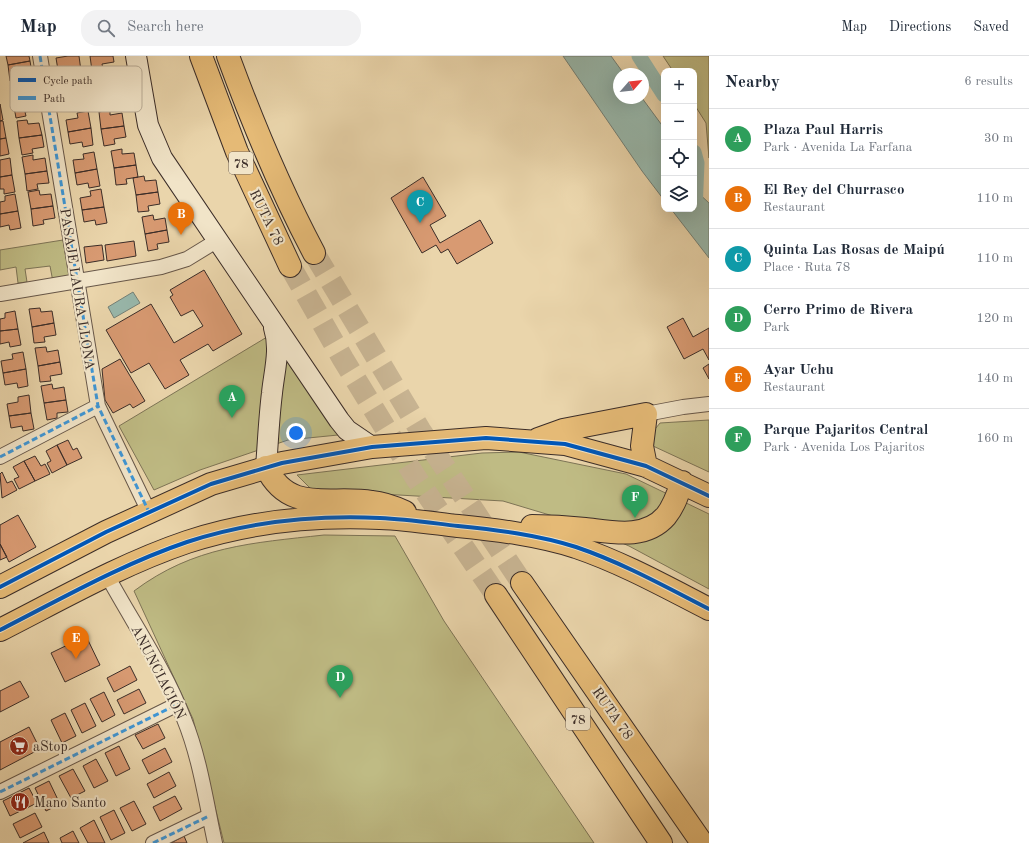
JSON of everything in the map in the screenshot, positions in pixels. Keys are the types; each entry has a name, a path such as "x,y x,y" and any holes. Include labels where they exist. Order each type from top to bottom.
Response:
{"main road":[{"name":"RUTA 78","path":"201,56 237,152 290,266"},
{"name":"RUTA 78","path":"228,56 267,157 293,213 314,253"},
{"path":"533,441 563,430 646,414 642,446 646,466"},
{"path":"0,587 149,512 211,484 266,467 308,457 372,446 486,438 565,444 646,466 709,496"},
{"path":"266,467 277,484 295,497 311,501 358,501 378,503 397,508 419,521"},
{"path":"483,529 534,526 615,533 643,530 658,523 666,516 675,502 682,482"},
{"path":"0,630 108,576 158,553 187,542 215,534 267,523 352,518 419,521 539,537 577,548 640,574 709,609"},
{"name":"RUTA 78","path":"522,583 702,843"},
{"name":"78","path":"496,595 661,843"}],"street":[{"name":"PASAJE LAURA LLONA","path":"40,56 42,66"},
{"path":"136,56 138,66"},
{"path":"142,96 153,141 172,174 218,240 271,321 347,430 372,446"},
{"name":"PASAJE LAURA LLONA","path":"49,112 76,282 98,406 149,512"},
{"path":"0,294 76,282 176,263 196,254 218,240"},
{"path":"266,467 277,350 277,336 271,321"},
{"path":"646,414 709,404"},
{"path":"0,455 98,406"},
{"name":"ANUNCIACIÓN","path":"108,576 178,704 193,746 215,843"},
{"path":"0,792 178,704"},
{"path":"153,843 209,816"}],"shaded area":[{"path":"563,56 611,56 620,68 613,68 613,104 646,104 661,124 661,196 642,171"},
{"path":"663,56 709,56 709,158 706,123 697,109 697,68 671,68"},
{"path":"697,192 709,203 709,258 673,212 697,212"},
{"path":"63,240 70,279 53,282 50,266 25,269 27,282 18,283 16,267 0,270 0,250"},
{"path":"133,292 140,303 114,318 108,307"},
{"path":"272,334 348,434 288,440 200,470 154,490 119,426"},
{"path":"709,420 709,472 653,446 651,434 660,423"},
{"path":"519,452 626,474 709,514 709,589 629,546 573,522 503,501 312,490 297,475 482,453"},
{"path":"324,535 395,536 444,621 594,843 224,843 193,719 134,591 156,576 179,564 224,549 248,544"}],"building":[{"path":"6,56 29,56 30,61 8,65"},
{"path":"79,56 80,66 57,66 56,58"},
{"path":"90,56 113,56 114,62 102,64 102,66 91,66"},
{"path":"30,61 31,66 10,66 10,81 8,65"},
{"path":"0,104 3,120 0,121"},
{"path":"15,112 25,112 26,116 16,118"},
{"path":"88,112 91,128 68,132 66,120 78,118 77,113"},
{"path":"99,112 110,112 110,115 122,113 124,126 101,129"},
{"path":"27,120 28,124 39,123 42,135 19,138 17,121"},
{"path":"0,121 3,121 6,138 0,139"},
{"path":"124,126 126,137 114,139 115,144 104,146 101,129"},
{"path":"91,128 93,145 83,147 82,142 70,144 68,132"},
{"path":"42,135 44,147 32,149 33,153 22,155 19,138"},
{"path":"6,138 9,154 0,156 0,139"},
{"path":"122,149 122,154 134,153 136,165 114,168 111,151"},
{"path":"94,152 97,169 75,173 73,160 84,159 83,154"},
{"path":"33,155 33,160 45,158 47,171 25,174 22,157"},
{"path":"10,158 12,175 0,177 0,160"},
{"path":"136,165 138,177 126,179 127,184 116,185 114,168"},
{"path":"97,169 100,186 89,188 88,183 77,185 75,173"},
{"path":"47,171 49,183 37,184 38,189 27,191 25,174"},
{"path":"12,175 15,192 4,194 4,189 0,189 0,177"},
{"path":"144,176 145,181 156,180 158,192 136,195 133,178"},
{"path":"423,177 446,216 430,225 440,243 480,220 493,243 457,264 448,249 441,253 436,245 422,253 391,198"},
{"path":"101,189 104,207 82,210 80,198 91,196 90,191"},
{"path":"39,190 40,195 51,194 53,206 31,209 28,192"},
{"path":"158,192 160,204 148,206 149,211 138,212 136,195"},
{"path":"15,194 18,211 0,214 0,202 5,201 5,196"},
{"path":"53,206 55,218 43,220 44,224 33,226 31,209"},
{"path":"104,207 107,223 96,225 95,220 84,222 82,210"},
{"path":"18,211 21,228 10,230 9,225 0,227 0,214"},
{"path":"153,215 154,220 165,218 167,230 145,234 142,217"},
{"path":"167,230 169,242 157,244 158,249 148,251 145,234"},
{"path":"134,241 136,256 107,261 105,245"},
{"path":"102,245 104,260 86,263 84,247"},
{"path":"204,270 242,334 213,351 208,344 180,360 189,375 165,389 149,363 131,373 106,330 151,304 174,343 203,326 193,310 181,316 170,297 173,295 170,290"},
{"path":"40,308 41,312 52,311 54,323 32,327 29,309"},
{"path":"15,311 18,329 0,331 0,319 5,318 5,313"},
{"path":"683,318 693,337 709,328 709,360 703,349 684,359 667,327"},
{"path":"54,323 56,335 44,337 45,342 34,343 32,327"},
{"path":"18,329 21,345 10,347 9,342 0,344 0,331"},
{"path":"46,347 47,352 58,350 60,362 38,366 35,348"},
{"path":"23,352 26,369 3,373 1,361 13,359 12,354"},
{"path":"120,359 145,401 133,408 130,404 113,413 105,400 102,369"},
{"path":"60,362 62,374 50,376 51,381 40,382 38,366"},
{"path":"709,364 709,379 703,368"},
{"path":"26,369 28,386 18,388 17,383 5,385 3,373"},
{"path":"52,384 53,389 64,387 66,400 44,403 41,386"},
{"path":"29,395 31,413 9,416 7,404 18,402 18,397"},
{"path":"66,400 68,412 57,413 57,418 47,420 44,403"},
{"path":"31,413 34,429 23,431 22,426 11,428 9,416"},
{"path":"68,440 73,450 77,448 82,458 67,465 57,445"},
{"path":"57,445 67,465 52,473 47,463 51,461 46,451"},
{"path":"35,456 41,466 45,464 50,474 35,481 24,461"},
{"path":"24,461 35,481 19,489 14,479 19,477 13,467"},
{"path":"2,472 7,483 12,481 17,490 2,498 0,474"},
{"path":"18,515 36,547 9,562 0,544 0,525"},
{"path":"0,544 7,557 0,560"},
{"path":"86,636 100,665 65,682 51,653"},
{"path":"130,666 137,680 114,692 107,678"},
{"path":"20,681 29,697 0,712 0,691"},
{"path":"139,689 146,703 124,714 117,700"},
{"path":"104,692 115,715 102,722 90,699"},
{"path":"85,703 96,726 82,733 71,710"},
{"path":"65,713 76,736 62,743 51,720"},
{"path":"158,724 165,738 143,749 135,735"},
{"name":"aStop","path":"29,727 40,749 0,770 0,742"},
{"path":"119,746 130,769 116,776 105,753"},
{"path":"165,748 172,762 149,774 142,760"},
{"path":"96,759 108,781 94,788 83,766"},
{"path":"73,769 85,791 71,798 59,776"},
{"path":"169,772 176,786 154,798 147,784"},
{"path":"49,781 60,804 46,811 35,788"},
{"name":"Mano Santo","path":"29,788 37,803 10,816 3,801"},
{"path":"175,796 182,809 160,821 153,807"},
{"path":"134,801 146,824 132,831 120,808"},
{"path":"114,810 125,833 111,840 100,817"},
{"path":"35,813 42,827 20,838 13,824"},
{"path":"94,820 105,843 88,843 80,828"},
{"path":"73,831 79,843 62,843 60,838"},
{"path":"44,832 49,843 23,843"},
{"path":"184,836 187,843 171,843"}],"waterway":[{"path":"639,56 661,90"}],"tunnel":[{"path":"314,253 420,430 522,583"},
{"path":"290,266 343,359 416,478 496,595"}],"marked path":[{"path":"40,56 42,66"},
{"path":"49,112 98,406 149,512"},
{"path":"0,457 98,406"},
{"path":"0,792 178,704"},
{"path":"153,843 209,816"}],"cycle path":[{"path":"0,587 106,532 211,484 282,463 372,447 486,438 565,444 646,466 709,496"},
{"path":"0,630 115,571 187,542 234,529 282,521 356,517 409,520 503,531 547,539 576,547 611,560 709,609"}],"place":[{"name":"Quinta Las Rosas de Maipú","path":"420,223"},
{"name":"El Rey del Churrasco","path":"181,235"},
{"name":"Plaza Paul Harris","path":"232,418"},
{"name":"Parque Pajaritos Central","path":"635,518"},
{"name":"Ayar Uchu","path":"76,659"},
{"name":"Cerro Primo de Rivera","path":"340,698"},
{"name":"aStop","path":"19,746"},
{"name":"Mano Santo","path":"20,802"}]}
